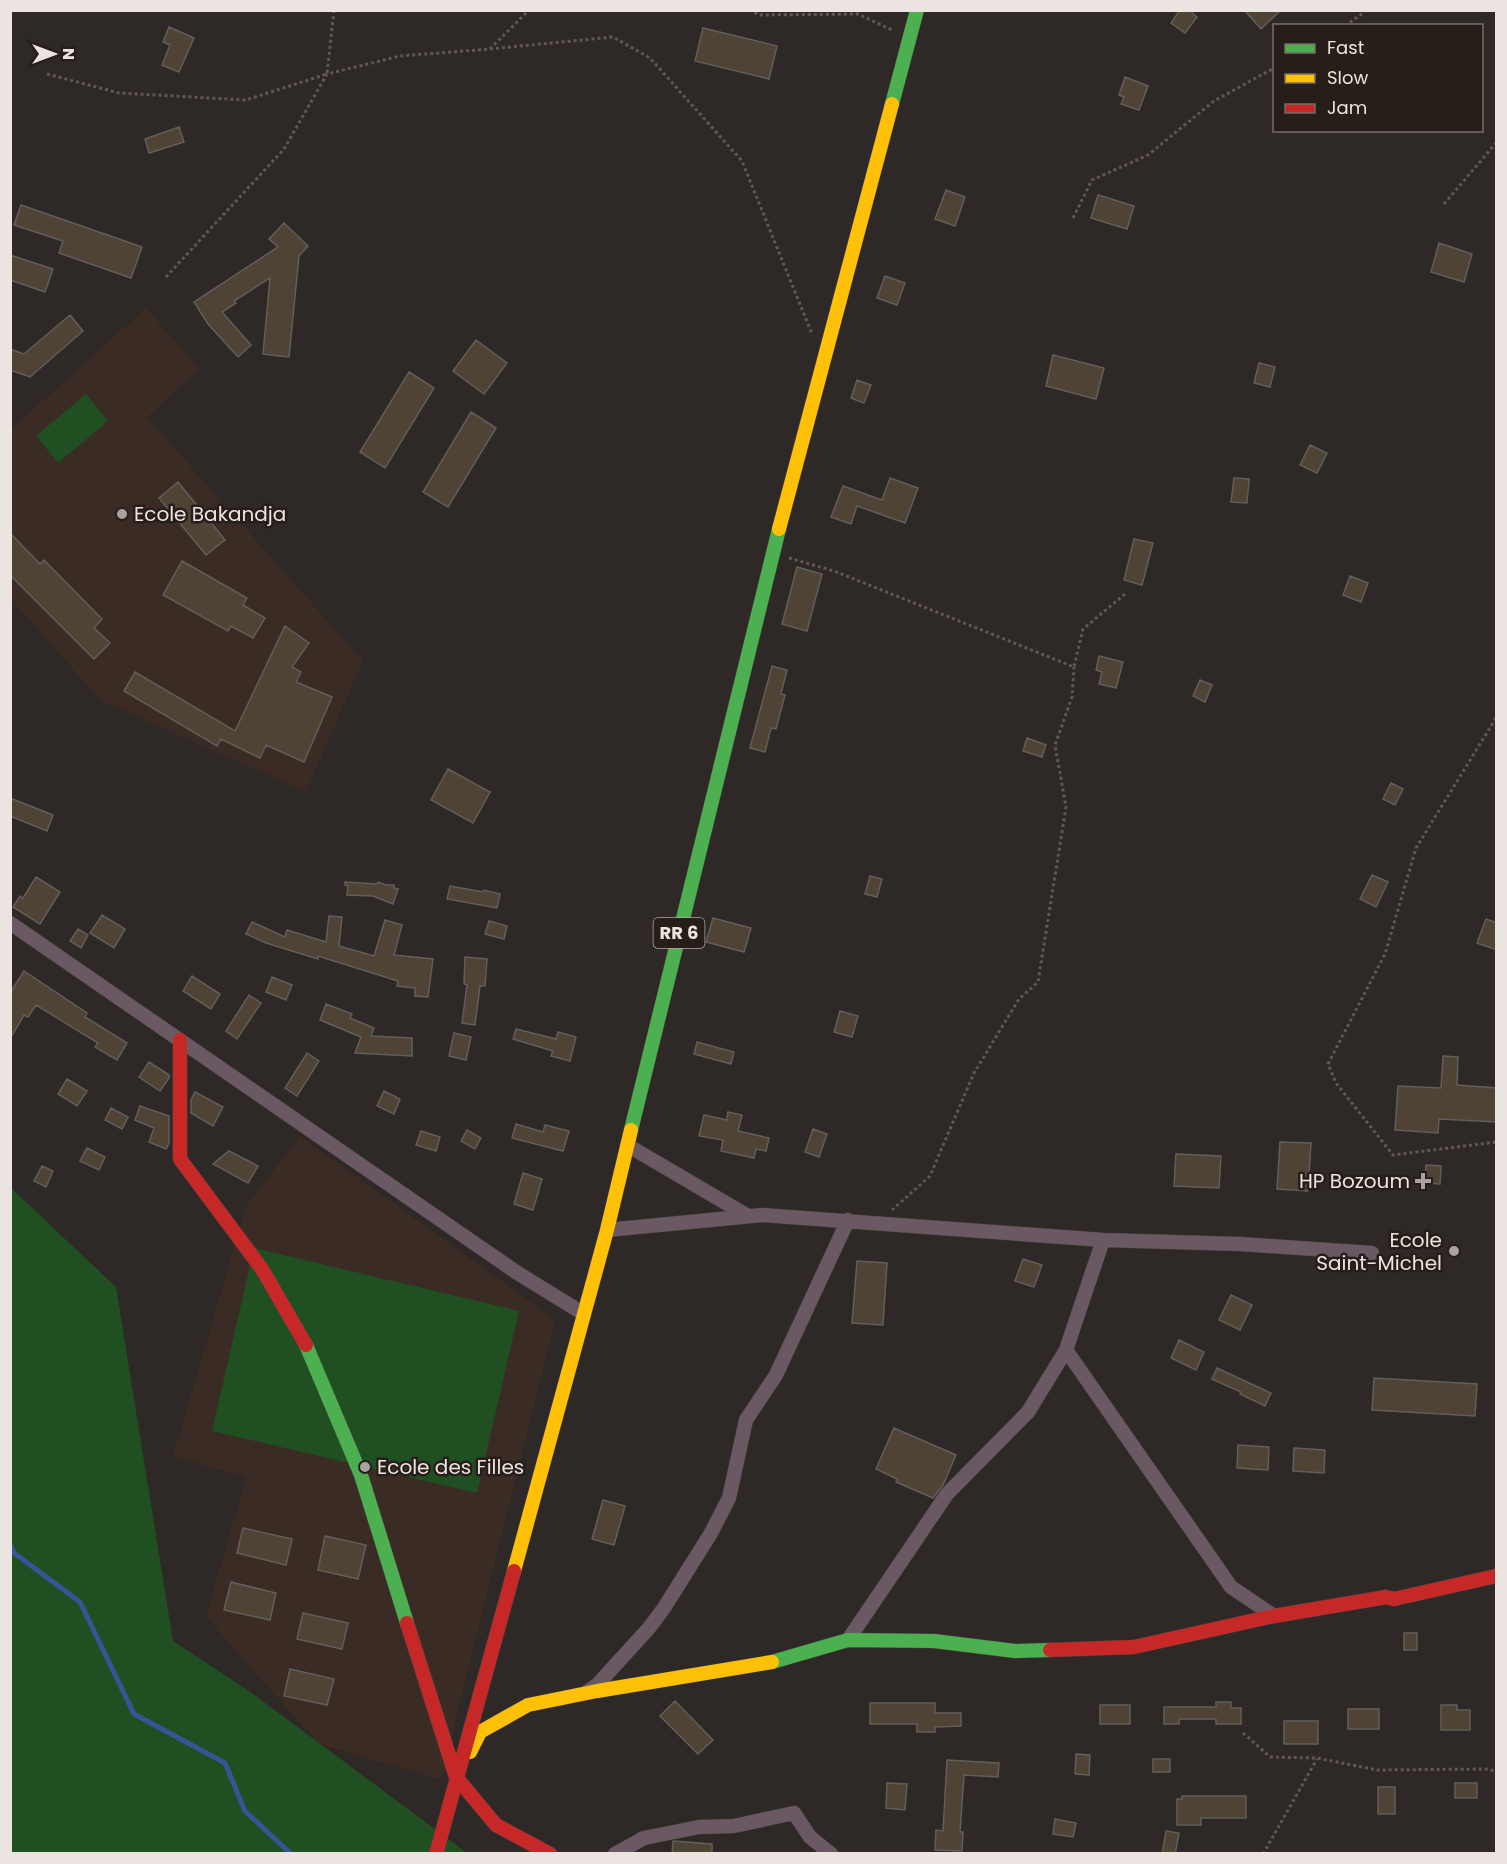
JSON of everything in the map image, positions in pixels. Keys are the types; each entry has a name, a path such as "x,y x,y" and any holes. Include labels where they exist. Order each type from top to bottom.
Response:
{"street":[{"name":"RR 6","path":"436,1854 607,1230 773,553 917,10"},
{"path":"10,923 516,1272 584,1314"},
{"path":"180,1040 180,1159 262,1269 311,1354 361,1475 456,1777 496,1825 550,1854"},
{"path":"627,1144 748,1216"},
{"path":"607,1230 762,1215 1103,1240 1240,1244 1372,1253"},
{"path":"585,1693 597,1685 649,1628 711,1533 729,1498 746,1420 776,1375 848,1220"},
{"path":"848,1640 947,1494 1028,1412 1066,1350 1103,1240"},
{"path":"1066,1350 1232,1587 1274,1616"},
{"path":"456,1777 480,1732 528,1705 585,1693 763,1665 848,1640 933,1641 1015,1651 1134,1647 1274,1616 1386,1598 1394,1599 1497,1576"},
{"path":"615,1854 644,1838 699,1827 734,1826 794,1813 810,1837 831,1854"}],"path":[{"path":"166,277 285,149 327,74 334,10"},
{"path":"490,49 529,10"},
{"path":"749,10 759,15 858,14 910,38"},
{"path":"1348,24 1366,10"},
{"path":"46,74 119,93 246,100 327,74 400,56 613,37 650,58 742,161 824,362"},
{"path":"1073,218 1092,180 1148,155 1214,101 1273,69"},
{"path":"1444,204 1497,143"},
{"path":"773,553 834,571 1074,667"},
{"path":"877,1223 930,1176 974,1073 1019,999 1038,982 1066,807 1054,745 1071,697 1074,667 1083,629 1125,594"},
{"path":"1497,718 1416,848 1385,954 1328,1064 1336,1083 1393,1155 1497,1142"},
{"path":"1243,1733 1270,1757 1317,1758 1377,1770 1486,1769 1497,1771"},
{"path":"1263,1854 1317,1758"}],"shaded area":[{"name":"Ecole Bakandja","path":"146,308 200,369 147,417 363,661 306,792 100,700 11,599 10,430"},
{"name":"Ecole des Filles","path":"300,1136 556,1320 441,1780 321,1745 206,1616 246,1478 173,1456 246,1206"}],"green space":[{"path":"86,394 108,421 58,463 36,436"},
{"path":"10,1187 116,1287 173,1641 249,1691 467,1853 11,1853"},
{"path":"254,1248 519,1311 477,1493 212,1431"}],"building":[{"path":"1180,10 1189,10 1197,17 1185,33 1171,23"},
{"path":"1244,10 1281,10 1261,29"},
{"path":"169,27 194,38 179,72 162,65 170,45 163,42"},
{"path":"703,28 777,46 769,79 695,61"},
{"path":"1125,77 1148,86 1139,110 1121,104 1124,97 1119,95"},
{"path":"179,127 184,142 149,153 145,139"},
{"path":"946,190 965,197 955,226 935,219"},
{"path":"1098,195 1134,206 1127,229 1091,218"},
{"path":"21,205 142,247 131,278 59,253 63,241 14,225"},
{"path":"284,223 308,246 299,256 289,357 263,354 270,278 234,301 236,303 222,312 251,345 238,357 208,324 194,302 278,247 269,239"},
{"path":"1439,243 1472,254 1464,282 1431,272"},
{"path":"10,255 53,269 45,292 10,280"},
{"path":"885,276 905,283 897,305 877,298"},
{"path":"70,315 83,331 30,377 10,370 10,349 24,354"},
{"path":"476,340 507,363 484,394 453,371"},
{"path":"1053,355 1104,368 1096,399 1046,386"},
{"path":"1259,363 1275,367 1270,387 1254,383"},
{"path":"409,372 434,388 385,468 360,452"},
{"path":"857,380 871,385 864,403 851,398"},
{"path":"471,412 496,428 448,507 423,492"},
{"path":"1310,445 1327,453 1317,473 1300,465"},
{"path":"890,478 918,488 905,523 857,506 851,524 831,517 843,486 882,500"},
{"path":"1234,478 1249,479 1247,503 1231,502"},
{"path":"178,482 225,540 206,555 159,498"},
{"path":"10,533 40,564 44,560 102,619 94,628 110,643 94,659 10,575"},
{"path":"1134,539 1153,543 1142,585 1124,580"},
{"path":"182,561 247,598 243,605 265,618 253,638 231,626 228,631 163,595"},
{"path":"797,567 822,574 807,631 782,624"},
{"path":"1350,576 1368,583 1361,602 1343,595"},
{"path":"285,626 309,643 292,667 301,672 296,682 332,697 304,762 266,745 260,758 221,739 217,746 124,691 135,672 235,731"},
{"path":"1099,656 1123,662 1116,688 1099,684 1102,672 1096,670"},
{"path":"772,666 787,670 781,694 785,695 776,729 771,728 765,752 750,748"},
{"path":"1200,680 1212,685 1205,702 1193,696"},
{"path":"1027,738 1046,745 1042,757 1023,751"},
{"path":"448,769 490,792 473,823 431,800"},
{"path":"1391,783 1403,789 1395,805 1383,799"},
{"path":"10,798 53,815 47,831 10,816"},
{"path":"1372,875 1388,882 1376,907 1360,899"},
{"path":"870,876 882,879 877,897 865,894"},
{"path":"36,877 60,892 40,924 13,907 20,896 23,898"},
{"path":"345,882 377,884 378,882 394,885 394,888 398,889 393,904 373,896 347,895 348,886"},
{"path":"450,886 500,894 497,908 447,899"},
{"path":"102,915 125,929 114,948 90,933"},
{"path":"329,916 342,917 339,946 374,956 385,920 402,925 394,955 433,959 428,997 415,996 415,988 397,986 398,981 318,956 318,959 266,943 246,934 252,922 285,937 287,930 326,942"},
{"path":"713,918 751,928 744,952 706,942"},
{"path":"1486,919 1497,923 1497,950 1477,943"},
{"path":"489,921 507,926 504,939 485,934"},
{"path":"78,929 88,935 81,948 70,941"},
{"path":"465,957 487,959 485,986 480,986 475,1025 462,1023 467,985 464,984"},
{"path":"24,971 87,1013 85,1017 127,1043 117,1060 95,1047 98,1043 36,1005 28,1017 24,1015 10,1039 10,993"},
{"path":"192,976 220,994 211,1009 183,991"},
{"path":"272,977 292,985 286,1000 266,992"},
{"path":"249,995 261,1003 237,1039 226,1031"},
{"path":"326,1004 352,1014 350,1018 374,1028 371,1036 412,1038 412,1056 355,1053 361,1037 320,1020"},
{"path":"840,1011 858,1016 852,1037 834,1032"},
{"path":"516,1029 556,1039 558,1032 576,1037 570,1061 551,1056 553,1051 513,1039"},
{"path":"454,1033 471,1037 466,1060 449,1056"},
{"path":"697,1042 734,1052 731,1064 694,1054"},
{"path":"307,1053 319,1061 297,1096 285,1088"},
{"path":"1443,1056 1458,1057 1457,1085 1497,1088 1497,1122 1439,1119 1438,1133 1395,1130 1398,1086 1441,1088"},
{"path":"149,1062 169,1075 160,1091 139,1077"},
{"path":"67,1079 87,1091 77,1106 58,1094"},
{"path":"384,1091 400,1099 394,1114 377,1106"},
{"path":"195,1092 223,1107 213,1126 191,1113 191,1100"},
{"path":"140,1106 169,1116 169,1143 166,1149 149,1142 154,1128 135,1120"},
{"path":"111,1108 128,1117 122,1129 105,1120"},
{"path":"728,1112 742,1115 738,1131 769,1138 766,1151 756,1149 754,1158 721,1151 723,1140 699,1136 704,1115 727,1120"},
{"path":"516,1124 543,1132 545,1125 569,1131 563,1151 512,1138"},
{"path":"813,1129 827,1134 819,1157 805,1152"},
{"path":"467,1130 481,1138 475,1149 461,1141"},
{"path":"421,1131 440,1137 436,1151 416,1145"},
{"path":"1280,1142 1311,1143 1308,1191 1277,1189"},
{"path":"87,1148 105,1157 99,1170 80,1161"},
{"path":"229,1151 258,1166 248,1183 213,1164"},
{"path":"1176,1154 1221,1156 1219,1188 1174,1186"},
{"path":"1426,1165 1441,1166 1440,1184 1425,1183"},
{"path":"42,1166 53,1171 46,1187 34,1181"},
{"path":"523,1173 542,1179 533,1210 514,1204"},
{"path":"1023,1259 1042,1265 1034,1287 1015,1281"},
{"path":"857,1261 887,1263 883,1325 852,1323"},
{"path":"1231,1295 1252,1305 1240,1330 1219,1320"},
{"path":"1179,1340 1204,1352 1196,1370 1171,1358"},
{"path":"1217,1368 1271,1393 1265,1406 1212,1379"},
{"path":"1374,1378 1477,1384 1475,1416 1372,1410"},
{"path":"894,1428 956,1455 943,1485 933,1498 896,1482 897,1479 876,1469"},
{"path":"1238,1445 1269,1447 1268,1470 1237,1468"},
{"path":"1294,1448 1325,1450 1324,1473 1293,1471"},
{"path":"603,1500 625,1506 614,1545 592,1539"},
{"path":"243,1528 292,1539 286,1565 237,1553"},
{"path":"325,1536 366,1545 358,1579 318,1570"},
{"path":"231,1582 276,1593 270,1620 224,1610"},
{"path":"303,1613 348,1623 342,1649 297,1639"},
{"path":"1404,1633 1417,1633 1417,1650 1404,1650"},
{"path":"290,1669 334,1679 327,1705 284,1696"},
{"path":"675,1701 713,1740 698,1754 660,1716"},
{"path":"1216,1702 1231,1702 1231,1708 1241,1708 1241,1724 1216,1724 1216,1719 1179,1719 1179,1724 1164,1724 1164,1707 1216,1707"},
{"path":"870,1703 935,1703 935,1713 961,1713 961,1726 935,1727 935,1732 917,1732 917,1724 870,1724"},
{"path":"1100,1705 1130,1705 1130,1724 1100,1724"},
{"path":"1441,1705 1457,1705 1457,1710 1470,1710 1470,1730 1441,1730"},
{"path":"1348,1709 1379,1709 1379,1729 1348,1729"},
{"path":"1284,1721 1318,1721 1318,1744 1284,1744"},
{"path":"1076,1754 1090,1755 1089,1775 1075,1774"},
{"path":"1153,1759 1170,1759 1170,1772 1153,1772"},
{"path":"947,1760 999,1763 998,1777 964,1775 960,1832 963,1832 962,1851 935,1850 936,1830 943,1831"},
{"path":"887,1783 907,1784 905,1810 886,1808"},
{"path":"1455,1783 1477,1783 1477,1798 1455,1798"},
{"path":"1378,1787 1395,1787 1395,1814 1378,1814"},
{"path":"1182,1796 1246,1796 1246,1818 1201,1818 1201,1825 1177,1825 1177,1799 1182,1799"},
{"path":"1055,1819 1076,1823 1073,1837 1053,1834"},
{"path":"1166,1831 1179,1833 1175,1854 1162,1854"},
{"path":"673,1841 712,1844 712,1854 672,1854"}],"waterway":[{"path":"10,1544 14,1553 80,1602 134,1714 225,1763 245,1811 291,1854"}],"traffic: fast":[{"path":"892,104 917,10"},
{"path":"631,1130 779,529"},
{"path":"306,1345 361,1475 407,1623"},
{"path":"772,1662 848,1640 934,1641 1015,1651 1050,1650"}],"traffic: slow":[{"path":"779,529 892,104"},
{"path":"514,1571 607,1230 631,1130"},
{"path":"470,1752 480,1732 528,1705 597,1691 772,1662"}],"traffic: jam":[{"path":"180,1040 180,1159 262,1269 306,1345"},
{"path":"436,1854 514,1571"},
{"path":"1050,1650 1134,1647 1274,1616 1386,1597 1394,1599 1496,1576"},
{"path":"407,1623 456,1777 496,1825 550,1854"}],"place":[{"name":"Ecole Bakandja","path":"122,514"},
{"name":"HP Bozoum","path":"1423,1181"},
{"name":"Ecole Saint-Michel","path":"1454,1251"},
{"name":"Ecole des Filles","path":"365,1467"}]}
